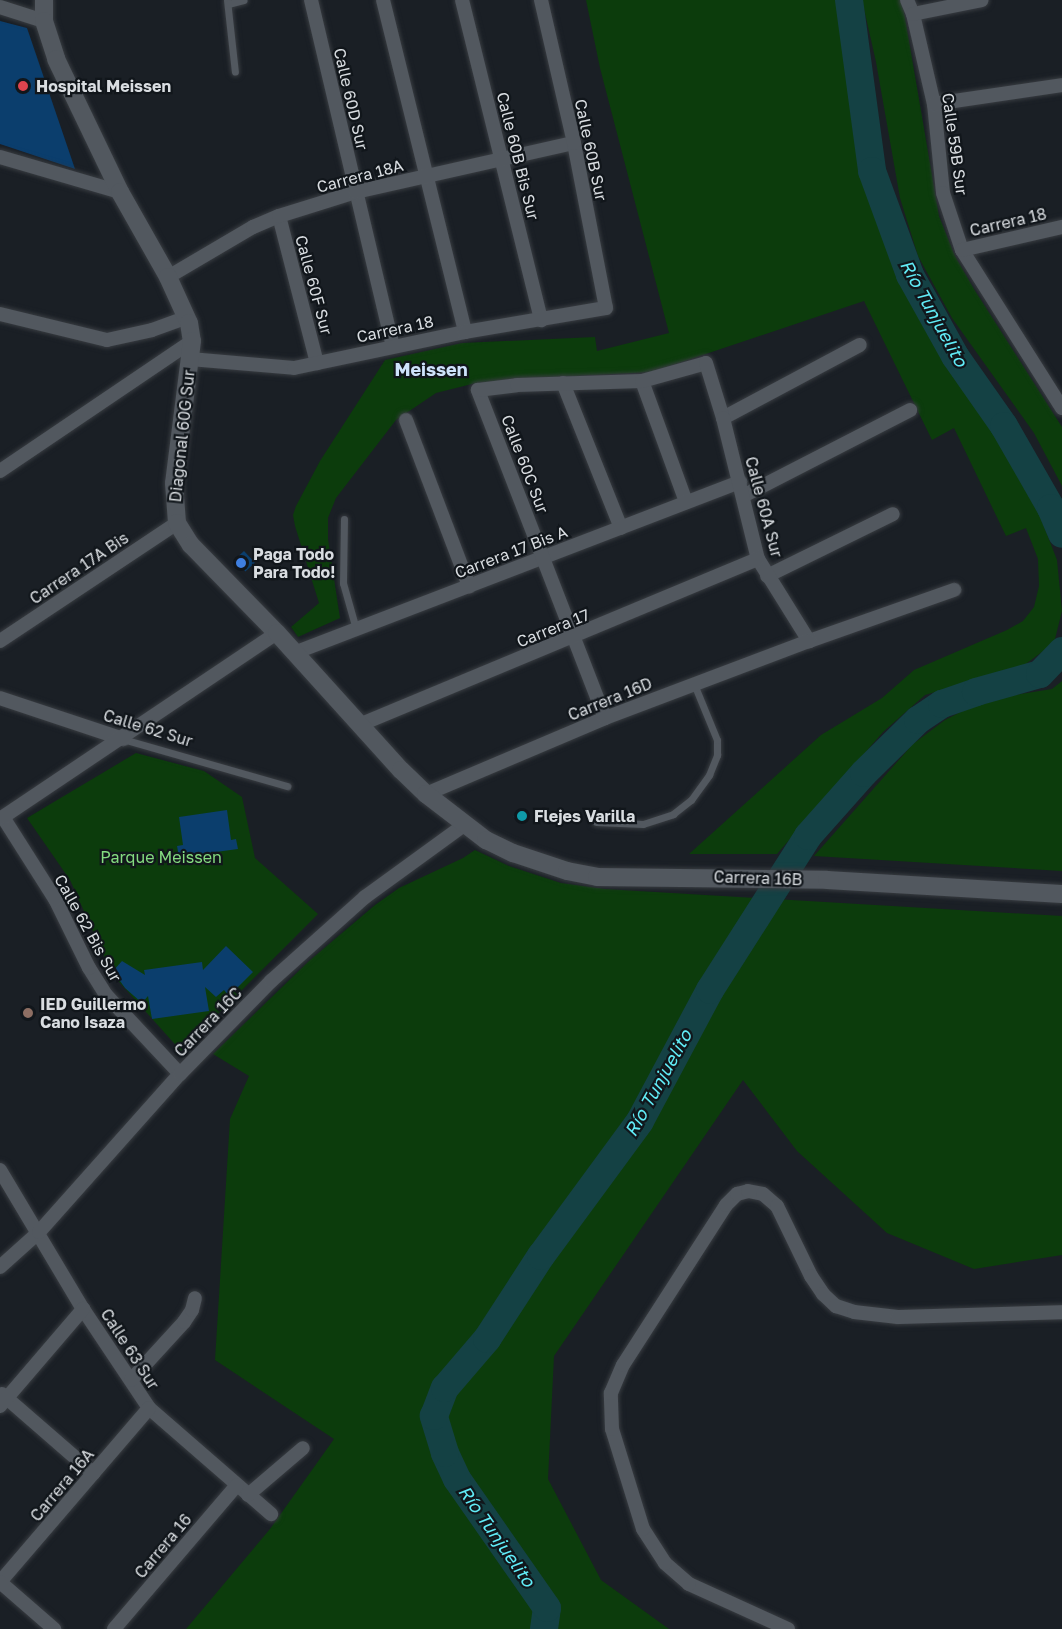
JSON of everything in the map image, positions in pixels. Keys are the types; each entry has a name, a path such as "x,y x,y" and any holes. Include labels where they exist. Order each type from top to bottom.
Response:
{"street":[{"name":"Diagonal 60G Sur","path":"44,0 44,21 56,59 120,192 168,277 187,317 191,350 174,483 177,523 191,545 277,633 359,725 426,794 464,825"},
{"name":"Calle 60D Sur","path":"311,0 393,346"},
{"path":"383,0 465,332"},
{"name":"Calle 60B Bis Sur","path":"462,0 541,320"},
{"name":"Calle 60B Sur","path":"541,0 574,143 606,308"},
{"name":"Calle 59B Sur","path":"907,0 913,14 934,105 943,193 962,250 1062,408"},
{"path":"913,14 982,0"},
{"path":"0,7 44,21"},
{"path":"934,105 1062,85"},
{"name":"Carrera 18A","path":"168,277 253,227 279,216 356,192 574,143"},
{"path":"0,157 120,192"},
{"name":"Calle 60F Sur","path":"279,216 317,363"},
{"name":"Carrera 18","path":"962,250 1062,227"},
{"name":"Carrera 18","path":"191,350 285,368 465,332 606,308"},
{"path":"0,314 108,340 122,339 187,317"},
{"path":"723,418 860,345"},
{"path":"0,471 191,350"},
{"name":"Calle 60A Sur","path":"642,381 706,363 723,418 758,560 809,641"},
{"path":"621,528 563,383 642,381 686,502"},
{"name":"Calle 60C Sur","path":"563,383 478,390 606,718"},
{"name":"Carrera 17 Bis A","path":"294,653 686,502 741,489 910,410"},
{"path":"406,420 469,586"},
{"path":"767,576 893,514"},
{"name":"Carrera 17A Bis","path":"0,641 177,523"},
{"name":"Carrera 17","path":"359,725 758,560"},
{"path":"809,641 954,590"},
{"path":"123,739 277,633"},
{"name":"Carrera 16D","path":"426,794 606,718 809,641"},
{"name":"Calle 62 Sur","path":"0,698 123,739"},
{"name":"Calle 62 Bis Sur","path":"123,739 3,816 55,899 89,968 106,995 180,1074"},
{"name":"Carrera 16B","path":"464,825 513,853 587,875 826,880 1062,894"},
{"name":"Carrera 16C","path":"0,1268 39,1232 180,1074 271,981 365,897 464,825"},
{"name":"Calle 63 Sur","path":"0,1170 84,1309 149,1408 271,1514"},
{"path":"788,1629 689,1584 665,1563 643,1528 612,1429 611,1393 623,1365 726,1205 737,1194 748,1191 763,1194 777,1206 811,1276 823,1294 836,1306 854,1312 898,1317 1062,1312"},
{"path":"131,1380 184,1322 192,1311 195,1298"},
{"path":"84,1309 2,1399 93,1473"},
{"name":"Carrera 16A","path":"0,1582 149,1408"},
{"path":"249,1495 303,1448"},
{"name":"Carrera 16","path":"114,1629 237,1485"},
{"path":"0,1582 54,1629"}],"lane":[{"path":"235,72 227,2 244,0"},
{"path":"344,519 343,584 356,629"},
{"path":"596,822 643,824 673,814 692,800 709,775 717,755 717,740 694,684"},
{"name":"Calle 62 Sur","path":"123,739 287,786"}],"green space":[{"path":"586,0 838,0 850,60 865,184 892,261 950,369 993,430 1038,511 1057,560 1062,611 1054,643 1023,666 925,695 883,732 777,854 689,854 821,735 882,698 914,670 1023,621 1034,607 1039,586 1038,559 1026,528 1006,536 954,428 932,440 864,301 652,372 476,383 436,393 396,420 336,498 328,518 328,539 340,618 298,637 291,627 319,603 295,526 293,515 296,506 320,461 385,360 462,343 595,337 597,351 669,333 600,68"},
{"path":"862,0 902,0 939,216 955,256 974,289 1062,427 1062,486 1034,433 952,318 918,256 900,198 876,62"},
{"path":"1062,681 1062,871 814,856 913,744 945,720 984,700 1052,689"},
{"name":"Parque Meissen","path":"136,753 204,771 242,797 255,858 318,914 181,1051 112,974 70,880 27,818"},
{"path":"475,850 509,866 561,883 605,889 1062,916 1062,1255 974,1269 887,1233 797,1151 743,1080 554,1356 548,1479 601,1580 669,1629 186,1629 270,1529 334,1439 215,1360 230,1119 249,1076 213,1054 309,961 375,905 399,888"}],"building":[{"name":"Hospital Meissen","path":"0,21 27,28 75,169 0,144"},
{"path":"244,551 255,563 245,572 234,560"},
{"name":"Flejes Varilla","path":"522,808 529,815 521,824 514,816"},
{"path":"227,810 231,840 236,839 238,849 179,857 177,846 183,845 179,817"},
{"path":"226,946 253,972 229,996 224,990 216,997 205,987 209,1011 152,1019 148,996 142,1003 125,988 113,971 122,961 145,975 144,970 202,962 203,970"}],"waterway":[{"name":"Río Tunjuelito","path":"849,0 872,171 910,275 955,356 1004,426 1051,508 1062,534"},
{"name":"Río Tunjuelito","path":"544,1629 547,1608 457,1479 445,1453 434,1416 445,1388 487,1339 541,1256 640,1121 710,990 808,836 864,773 918,720 942,704 1040,674 1062,651"}],"place":[{"name":"Hospital Meissen","path":"23,86"},
{"name":"Paga Todo Para Todo!","path":"241,563"},
{"name":"Flejes Varilla","path":"522,816"},
{"name":"IED Guillermo Cano Isaza","path":"28,1013"}],"district":[{"name":"Meissen","path":"431,369"}]}
